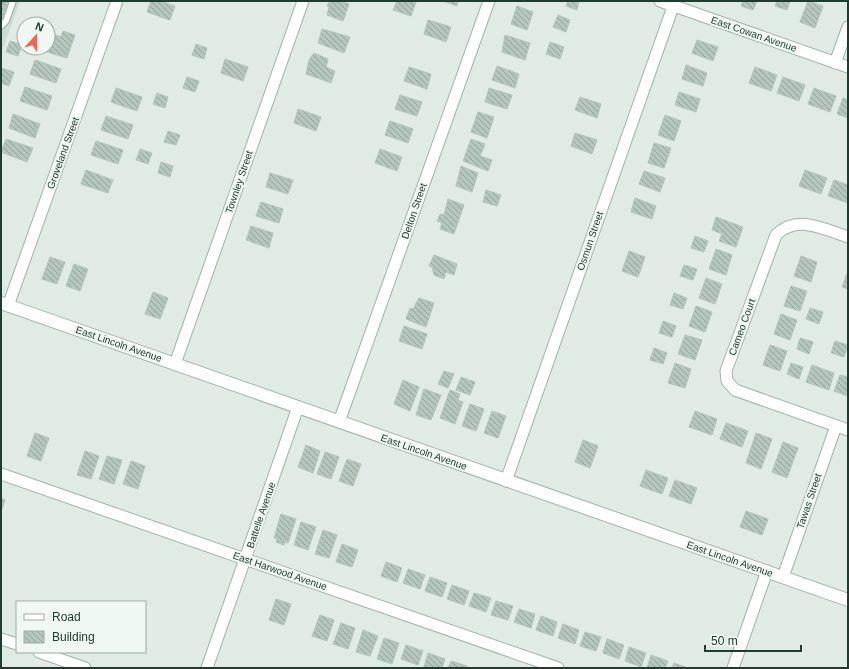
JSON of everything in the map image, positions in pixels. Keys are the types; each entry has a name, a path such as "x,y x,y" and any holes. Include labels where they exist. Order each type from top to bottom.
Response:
{"street":[{"name":"Groveland Street","path":"5,305 117,1"},
{"name":"Townley Street","path":"174,364 303,1"},
{"name":"Delton Street","path":"339,422 489,1"},
{"name":"East Cowan Avenue","path":"660,1 674,3 848,67"},
{"name":"Osmun Street","path":"506,481 674,3"},
{"path":"835,63 848,27"},
{"name":"Cameo Court","path":"848,237 805,223 782,228 776,235 726,371 727,381 736,390 848,430"},
{"name":"East Lincoln Avenue","path":"5,305 848,600"},
{"name":"Battelle Avenue","path":"207,668 298,407"},
{"name":"Tawas Street","path":"783,577 836,426"},
{"name":"East Harwood Avenue","path":"1,474 558,668"},
{"path":"733,668 767,571"},
{"path":"1,639 16,644"},
{"path":"42,653 85,668"}],"lane":[{"path":"1,26 6,21 13,1"}],"shaded area":[{"path":"1,1 20,1 1,54"}],"building":[{"path":"1,1 8,1 1,21"},
{"path":"151,1 160,1 175,6 170,20 147,12"},
{"path":"339,1 349,4 343,21 327,15 329,7 327,6 329,2"},
{"path":"397,1 416,2 411,16 393,10"},
{"path":"443,1 458,1 457,6"},
{"path":"568,1 579,1 577,10 566,6"},
{"path":"743,1 757,1 753,10 741,6"},
{"path":"777,1 790,1 787,10 775,6"},
{"path":"808,1 823,6 815,28 800,22"},
{"path":"517,6 533,12 527,30 511,24"},
{"path":"558,15 570,20 566,32 553,27"},
{"path":"428,20 451,27 446,42 424,34"},
{"path":"322,29 350,37 344,53 318,43"},
{"path":"63,31 75,35 67,58 56,55 56,35 61,37"},
{"path":"505,35 530,43 525,60 502,52"},
{"path":"697,40 718,47 713,61 692,53"},
{"path":"10,41 16,43 16,55 6,52"},
{"path":"550,42 564,47 560,59 546,54"},
{"path":"196,44 207,48 204,59 192,55"},
{"path":"314,53 328,59 326,67 335,71 331,83 306,74 309,60"},
{"path":"225,59 248,67 243,81 221,73"},
{"path":"35,60 61,69 56,83 30,74"},
{"path":"686,65 707,73 703,86 682,79"},
{"path":"497,66 519,74 515,88 492,80"},
{"path":"409,67 431,74 427,89 404,81"},
{"path":"755,67 777,75 771,91 749,83"},
{"path":"1,68 14,72 9,86 1,83"},
{"path":"187,77 199,81 195,92 183,88"},
{"path":"783,77 805,85 799,101 777,93"},
{"path":"25,87 52,96 47,110 20,101"},
{"path":"116,88 142,97 137,111 111,102"},
{"path":"489,88 512,95 507,109 485,102"},
{"path":"814,88 836,96 830,112 808,104"},
{"path":"679,92 700,99 696,112 675,105"},
{"path":"157,93 168,97 165,108 153,104"},
{"path":"400,95 422,102 417,116 395,109"},
{"path":"580,97 601,104 597,118 575,110"},
{"path":"843,98 848,100 848,118 837,114"},
{"path":"298,109 321,117 316,131 294,123"},
{"path":"478,112 494,117 487,138 471,132"},
{"path":"13,114 40,124 35,138 9,128"},
{"path":"665,115 681,121 674,141 658,135"},
{"path":"106,116 133,125 128,139 101,130"},
{"path":"390,121 413,129 408,143 385,135"},
{"path":"168,131 180,135 176,145 164,142"},
{"path":"575,133 597,140 592,154 571,146"},
{"path":"6,139 33,148 27,162 1,152"},
{"path":"471,139 485,144 480,156 492,160 488,171 463,161"},
{"path":"96,141 123,150 118,164 91,155"},
{"path":"654,143 671,148 664,168 648,163"},
{"path":"140,149 152,153 148,164 136,160"},
{"path":"380,149 402,157 397,171 375,163"},
{"path":"161,162 173,166 170,177 158,173"},
{"path":"461,166 478,173 472,192 456,186"},
{"path":"86,170 113,180 108,193 81,184"},
{"path":"805,170 827,178 821,194 799,186"},
{"path":"644,171 665,178 660,192 639,184"},
{"path":"270,173 293,180 288,194 266,187"},
{"path":"834,180 848,185 848,203 828,196"},
{"path":"486,190 501,195 497,206 483,202"},
{"path":"635,198 656,206 652,219 631,212"},
{"path":"448,199 464,205 454,234 440,229 442,223 437,221 440,214 444,215"},
{"path":"261,202 283,209 279,223 256,216"},
{"path":"716,217 743,227 736,247 719,241 722,234 712,230"},
{"path":"251,226 273,233 269,248 246,240"},
{"path":"695,236 708,241 704,252 691,248"},
{"path":"716,249 732,255 726,275 709,269"},
{"path":"629,251 645,257 638,277 622,271"},
{"path":"434,255 457,264 454,275 446,272 444,279 434,275 432,267 429,266"},
{"path":"801,256 817,262 811,282 794,276"},
{"path":"50,257 65,262 57,284 42,279"},
{"path":"74,264 88,269 80,291 66,286"},
{"path":"684,265 697,269 693,280 680,276"},
{"path":"848,271 848,289 842,287"},
{"path":"706,278 722,284 715,304 699,298"},
{"path":"791,286 807,291 800,311 784,306"},
{"path":"153,292 168,298 160,319 145,314"},
{"path":"674,293 687,298 683,309 670,305"},
{"path":"419,298 434,303 426,327 406,319 410,308 413,309"},
{"path":"696,306 712,312 705,332 689,326"},
{"path":"810,308 823,312 819,324 806,319"},
{"path":"781,314 797,320 790,340 774,334"},
{"path":"663,321 676,326 672,337 659,333"},
{"path":"404,326 427,334 422,349 399,341"},
{"path":"685,335 702,340 695,360 678,354"},
{"path":"800,338 813,342 809,354 797,349"},
{"path":"835,341 848,345 844,357 831,353"},
{"path":"770,345 787,351 780,371 763,365"},
{"path":"654,348 667,353 663,364 650,360"},
{"path":"675,363 691,369 685,388 668,383"},
{"path":"791,363 803,367 799,379 787,374"},
{"path":"812,365 834,373 829,390 806,382"},
{"path":"444,371 454,374 448,388 438,384"},
{"path":"840,375 848,377 848,396 834,391"},
{"path":"461,377 475,382 470,395 456,390"},
{"path":"403,380 419,387 410,411 394,404"},
{"path":"424,389 441,395 431,420 416,415"},
{"path":"450,390 460,394 458,400 463,402 455,424 440,418"},
{"path":"470,404 484,409 476,431 462,426"},
{"path":"492,411 506,416 498,438 484,433"},
{"path":"695,411 717,419 712,435 689,427"},
{"path":"726,423 748,431 742,447 720,439"},
{"path":"35,433 49,438 41,461 27,456"},
{"path":"756,433 772,439 761,469 746,463"},
{"path":"583,440 598,446 590,468 575,462"},
{"path":"783,442 798,448 787,478 772,472"},
{"path":"306,445 320,451 313,473 298,467"},
{"path":"85,451 99,456 91,479 77,475"},
{"path":"325,452 339,457 331,479 317,474"},
{"path":"107,456 122,460 114,484 99,479"},
{"path":"347,459 361,464 353,486 339,481"},
{"path":"131,461 145,466 138,489 123,484"},
{"path":"646,470 668,478 662,494 640,486"},
{"path":"675,480 697,488 691,504 669,496"},
{"path":"1,498 5,500 1,512"},
{"path":"746,511 768,519 762,535 740,527"},
{"path":"281,514 296,519 288,543 285,542 284,545 276,542 277,539 274,538"},
{"path":"301,522 316,527 308,550 294,545"},
{"path":"323,530 337,535 329,558 315,554"},
{"path":"342,544 358,550 352,567 336,562"},
{"path":"386,562 402,568 397,582 381,576"},
{"path":"408,569 425,575 420,589 403,583"},
{"path":"430,577 447,583 442,597 425,591"},
{"path":"452,585 469,591 464,605 447,599"},
{"path":"474,593 491,598 486,612 469,606"},
{"path":"276,599 291,604 284,625 269,620"},
{"path":"496,601 513,606 508,620 491,615"},
{"path":"519,609 535,614 531,628 514,622"},
{"path":"320,615 334,620 327,641 312,636"},
{"path":"541,616 557,622 553,636 536,630"},
{"path":"341,623 355,628 348,649 333,644"},
{"path":"563,624 579,630 575,644 558,638"},
{"path":"363,630 378,636 370,656 356,652"},
{"path":"585,632 601,637 596,651 580,646"},
{"path":"384,638 399,643 392,664 377,659"},
{"path":"607,639 624,645 619,659 603,653"},
{"path":"406,645 423,651 418,665 401,659"},
{"path":"629,647 646,653 641,667 625,661"},
{"path":"428,653 445,659 442,668 424,667"},
{"path":"651,655 668,661 665,668 647,668"},
{"path":"451,661 467,666 467,668 448,668"},
{"path":"674,663 688,668 672,668"}]}
